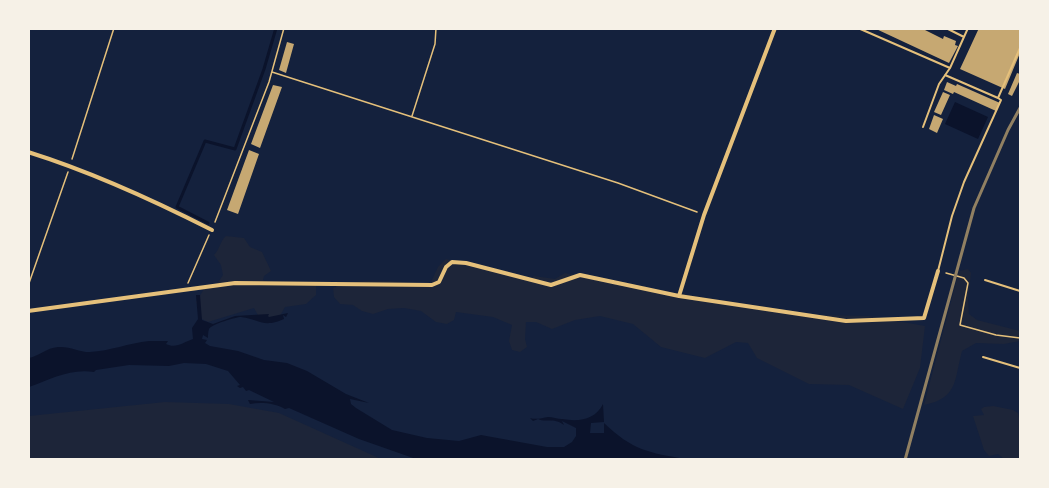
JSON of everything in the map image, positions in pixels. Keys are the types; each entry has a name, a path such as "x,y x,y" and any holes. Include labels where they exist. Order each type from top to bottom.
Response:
{"street":[{"path":"679,296 704,215 775,28"},
{"path":"28,152 70,166 212,230"},
{"path":"28,311 235,284 432,285 439,282 446,267 452,262 466,263 551,285 580,275 679,296 846,321 924,318 938,271"}],"lane":[{"path":"858,28 950,68"},
{"path":"946,28 964,37"},
{"path":"923,127 939,84 950,68 968,28"},
{"path":"998,98 1020,48"},
{"path":"938,271 952,216 964,182 1001,100 945,75"},
{"path":"984,280 1020,291"},
{"path":"984,357 1020,368"}],"path":[{"path":"28,286 70,166 114,28"},
{"path":"185,291 212,230 272,72 284,28"},
{"path":"412,116 435,44 436,28"},
{"path":"272,72 618,183 704,215"},
{"path":"938,271 967,280 960,325 996,335 1020,338"}],"shaded area":[{"path":"955,102 988,117 978,139 945,124"},
{"path":"226,236 244,238 250,247 262,252 271,271 264,276 263,280 270,283 316,285 316,295 306,304 285,307 280,316 260,319 254,308 208,322 200,318 200,307 196,302 204,289 215,287 223,275 221,265 214,255"},
{"path":"446,259 530,279 534,276 555,279 565,273 603,282 819,315 869,316 925,326 920,368 903,409 849,385 809,384 757,358 748,343 736,342 705,358 661,347 633,324 600,316 575,320 552,329 536,322 526,322 527,347 520,352 512,350 509,341 512,325 493,317 456,312 454,320 447,324 436,322 421,311 404,308 388,309 373,314 353,305 340,304 334,297 333,288 356,282 430,284 438,267"},
{"path":"968,269 971,273 969,314 977,320 1020,331 1020,341 1004,344 976,343 962,351 953,387 949,393 935,402 924,405 959,271"},
{"path":"196,295 200,295 202,320 213,324 235,316 269,314 269,317 288,313 286,317 283,315 284,319 271,323 241,317 229,319 211,327 208,338 203,335 202,339 207,340 205,343 210,346 238,351 264,360 287,363 307,371 346,394 369,403 350,399 351,404 356,408 392,430 427,438 459,441 481,435 547,447 564,447 576,436 576,428 562,421 564,425 538,419 533,421 530,418 586,419 596,414 603,404 604,422 591,423 590,433 604,433 604,423 632,445 662,455 686,459 416,459 359,439 289,408 259,403 250,404 248,400 274,402 237,386 240,385 228,371 206,364 129,365 94,372 61,375 29,387 29,358 46,350 66,347 90,352 149,341 168,341 166,344 177,345 193,339 192,328 198,319"},
{"path":"165,402 229,404 279,413 381,459 29,459 29,416"},
{"path":"993,406 1018,413 1020,459 1004,459 998,454 989,456 984,450 973,416 984,415 981,409"}],"building":[{"path":"874,28 921,28 943,39 944,36 956,41 955,45 958,46 949,63"},
{"path":"979,28 1020,28 1020,53 1005,89 960,69"},
{"path":"287,42 294,44 286,73 279,70"},
{"path":"1017,73 1020,74 1020,80 1012,96 1008,94"},
{"path":"947,82 956,86 957,84 1000,103 996,111 954,92 953,94 944,90"},
{"path":"273,85 282,87 260,148 251,144"},
{"path":"943,92 950,95 941,115 934,112"},
{"path":"934,115 943,119 937,133 929,129"},
{"path":"249,150 259,154 238,214 227,210"}],"waterway":[{"path":"208,223 177,207 205,141 235,149 276,28"},
{"path":"739,460 749,460"}],"railway":[{"path":"905,460 974,208 1020,108"}]}
